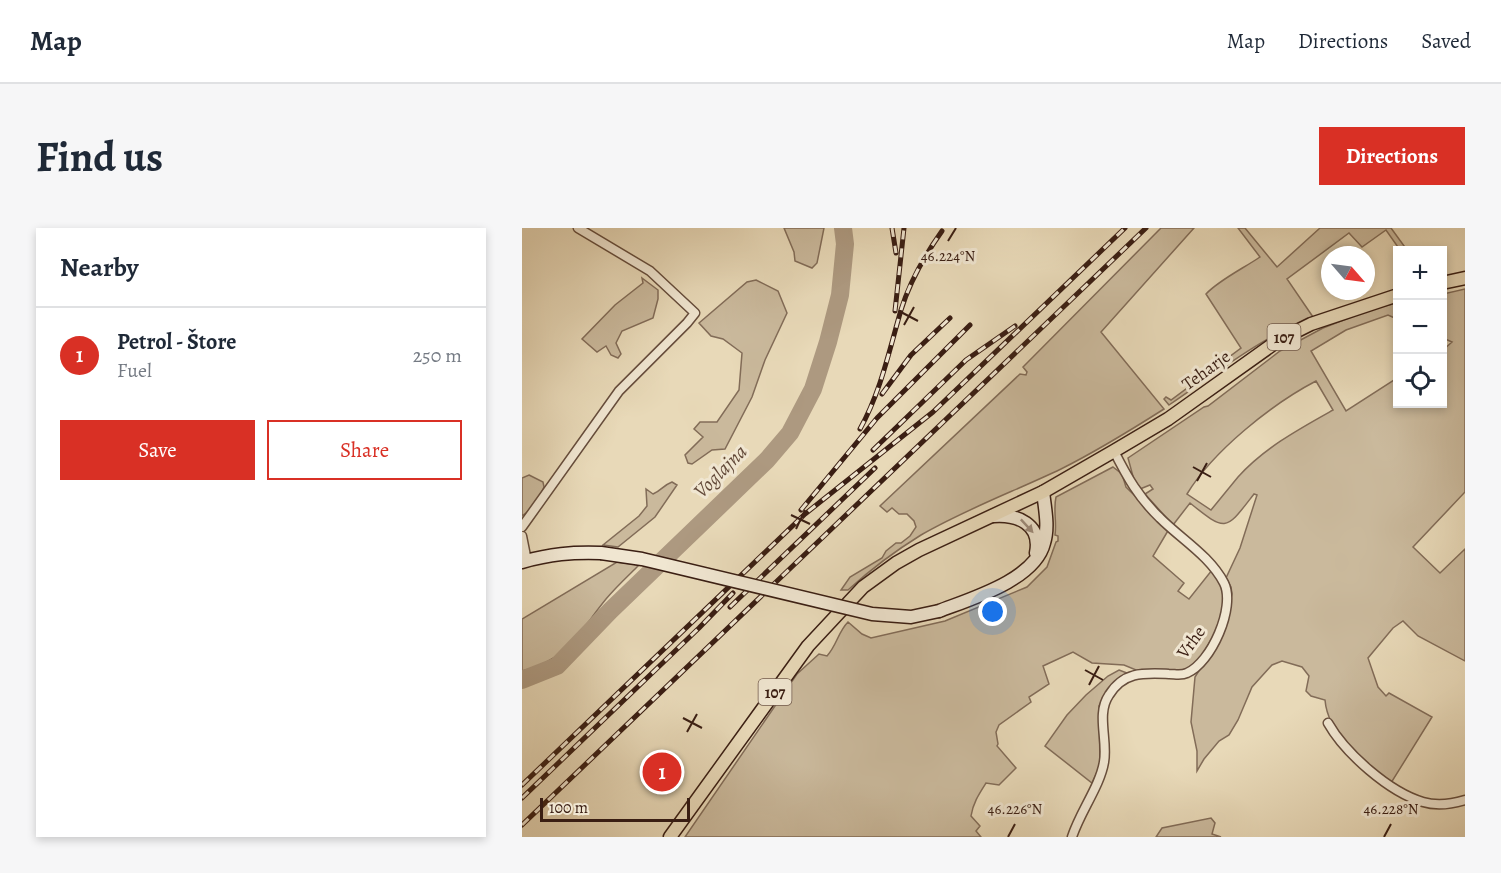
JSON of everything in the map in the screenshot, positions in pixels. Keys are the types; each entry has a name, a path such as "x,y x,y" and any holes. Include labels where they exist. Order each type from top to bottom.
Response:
{"main road":[{"path":"1447,282 1465,278"},
{"name":"Teharje","path":"1043,492 1168,419 1279,340 1311,324 1393,297"},
{"name":"107","path":"670,837 808,646 863,587 896,562 1043,492"}],"street":[{"path":"522,527 619,391 695,313 650,272 578,228"},
{"name":"Vrhe","path":"1072,837 1104,761 1103,716 1104,705 1109,695 1117,685 1133,675 1146,672 1184,675 1195,669 1203,660 1219,631 1227,606 1228,592 1218,573 1145,501 1130,483 1114,452"},
{"path":"522,536 524,561 542,555 576,552 601,553 642,559 872,614 911,617 939,611 1006,582 1031,564 1041,553 1045,538 1046,513 1043,492"},
{"path":"988,517 1012,516 1020,518 1030,526 1038,545 1031,564"},
{"path":"1328,723 1339,741 1371,771 1413,798 1432,804 1447,804 1465,800"}],"shaded area":[{"path":"784,228 824,228 817,263 812,268 795,261 794,252"},
{"path":"1161,228 1194,228 1101,332 1164,409 1074,462 921,535 883,561 848,590 841,590 850,577 882,558 886,551 896,543 901,543 910,536 916,527 907,514 899,514 892,508 887,512 880,506 1020,374 1026,375 1027,372 1023,367"},
{"path":"1238,228 1245,228 1277,267 1320,228 1391,228 1404,246 1397,246 1386,230 1363,246 1349,233 1331,246 1321,246 1321,254 1287,279 1313,317 1257,345 1169,405 1164,399 1166,397 1171,400 1241,348 1206,294 1260,257"},
{"path":"642,278 658,290 653,318 622,331 616,343 621,354 618,358 611,355 606,346 597,352 582,339 615,305 643,283"},
{"path":"756,280 778,291 787,313 765,360 752,397 725,449 712,450 692,464 688,463 685,455 703,437 694,429 700,422 717,422 739,390 742,353 723,339 711,336 699,323 747,282"},
{"path":"1465,289 1465,492 1413,547 1440,573 1465,549 1465,661 1418,636 1403,621 1393,628 1368,658 1378,687 1386,696 1389,693 1432,717 1391,783 1349,748 1340,737 1328,713 1325,700 1311,696 1306,691 1309,676 1302,667 1282,661 1272,665 1252,687 1229,735 1219,741 1197,771 1197,751 1191,722 1195,677 1212,650 1228,612 1232,594 1226,578 1240,548 1257,495 1254,494 1231,521 1219,523 1190,503 1173,525 1145,494 1153,489 1150,485 1140,489 1134,480 1128,458 1208,406 1280,351 1323,328 1372,309 1393,304 1393,317 1388,315 1346,330 1311,351 1346,411 1393,381 1393,408 1447,408 1447,346 1452,342 1447,340 1447,293","holes":["1316,381 1333,410 1295,432 1248,467 1211,510 1187,494 1212,461 1245,430 1281,402"]},
{"path":"1113,467 1122,474 1126,487 1169,529 1153,556 1184,583 1178,591 1189,599 1212,570 1226,593 1221,622 1202,656 1186,671 1136,670 1124,665 1092,663 1073,652 1043,666 1049,684 1029,697 1031,702 999,725 996,732 997,746 1016,768 999,785 986,783 977,799 971,816 980,826 976,831 981,837 685,837 797,674 819,654 827,656 848,622 862,634 871,638 945,621 1027,587 1047,567 1058,541 1058,536 1055,535 1056,497"},
{"path":"529,475 543,482 544,487 536,503 522,516 522,478"},
{"path":"672,482 677,485 655,517 618,547 603,545 639,516 647,506 646,489 653,494"},
{"path":"617,562 639,565 610,595 562,652 551,660 522,671 522,619"},
{"path":"1119,670 1127,673 1106,693 1099,706 1100,766 1092,783 1045,746 1067,715 1086,695 1108,676"},
{"path":"1211,818 1215,823 1212,834 1221,837 1156,837 1162,828"}],"waterway":[{"name":"Voglajna","path":"522,680 557,666 610,611 767,460 790,433 813,389 828,342 840,295 845,244 843,228"}],"railway":[{"path":"892,228 896,253"},
{"path":"895,311 904,228"},
{"path":"522,785 805,514 933,412 1125,228"},
{"path":"522,825 1146,228"},
{"path":"860,429 879,385 901,310 913,279 942,231"},
{"path":"882,394 911,355 950,318"},
{"path":"801,510 877,418 970,325"},
{"path":"873,450 966,360 1015,326"},
{"path":"730,607 875,468"},
{"path":"522,798 733,593"}],"place":[{"name":"Petrol - Štore","path":"662,772"}]}
